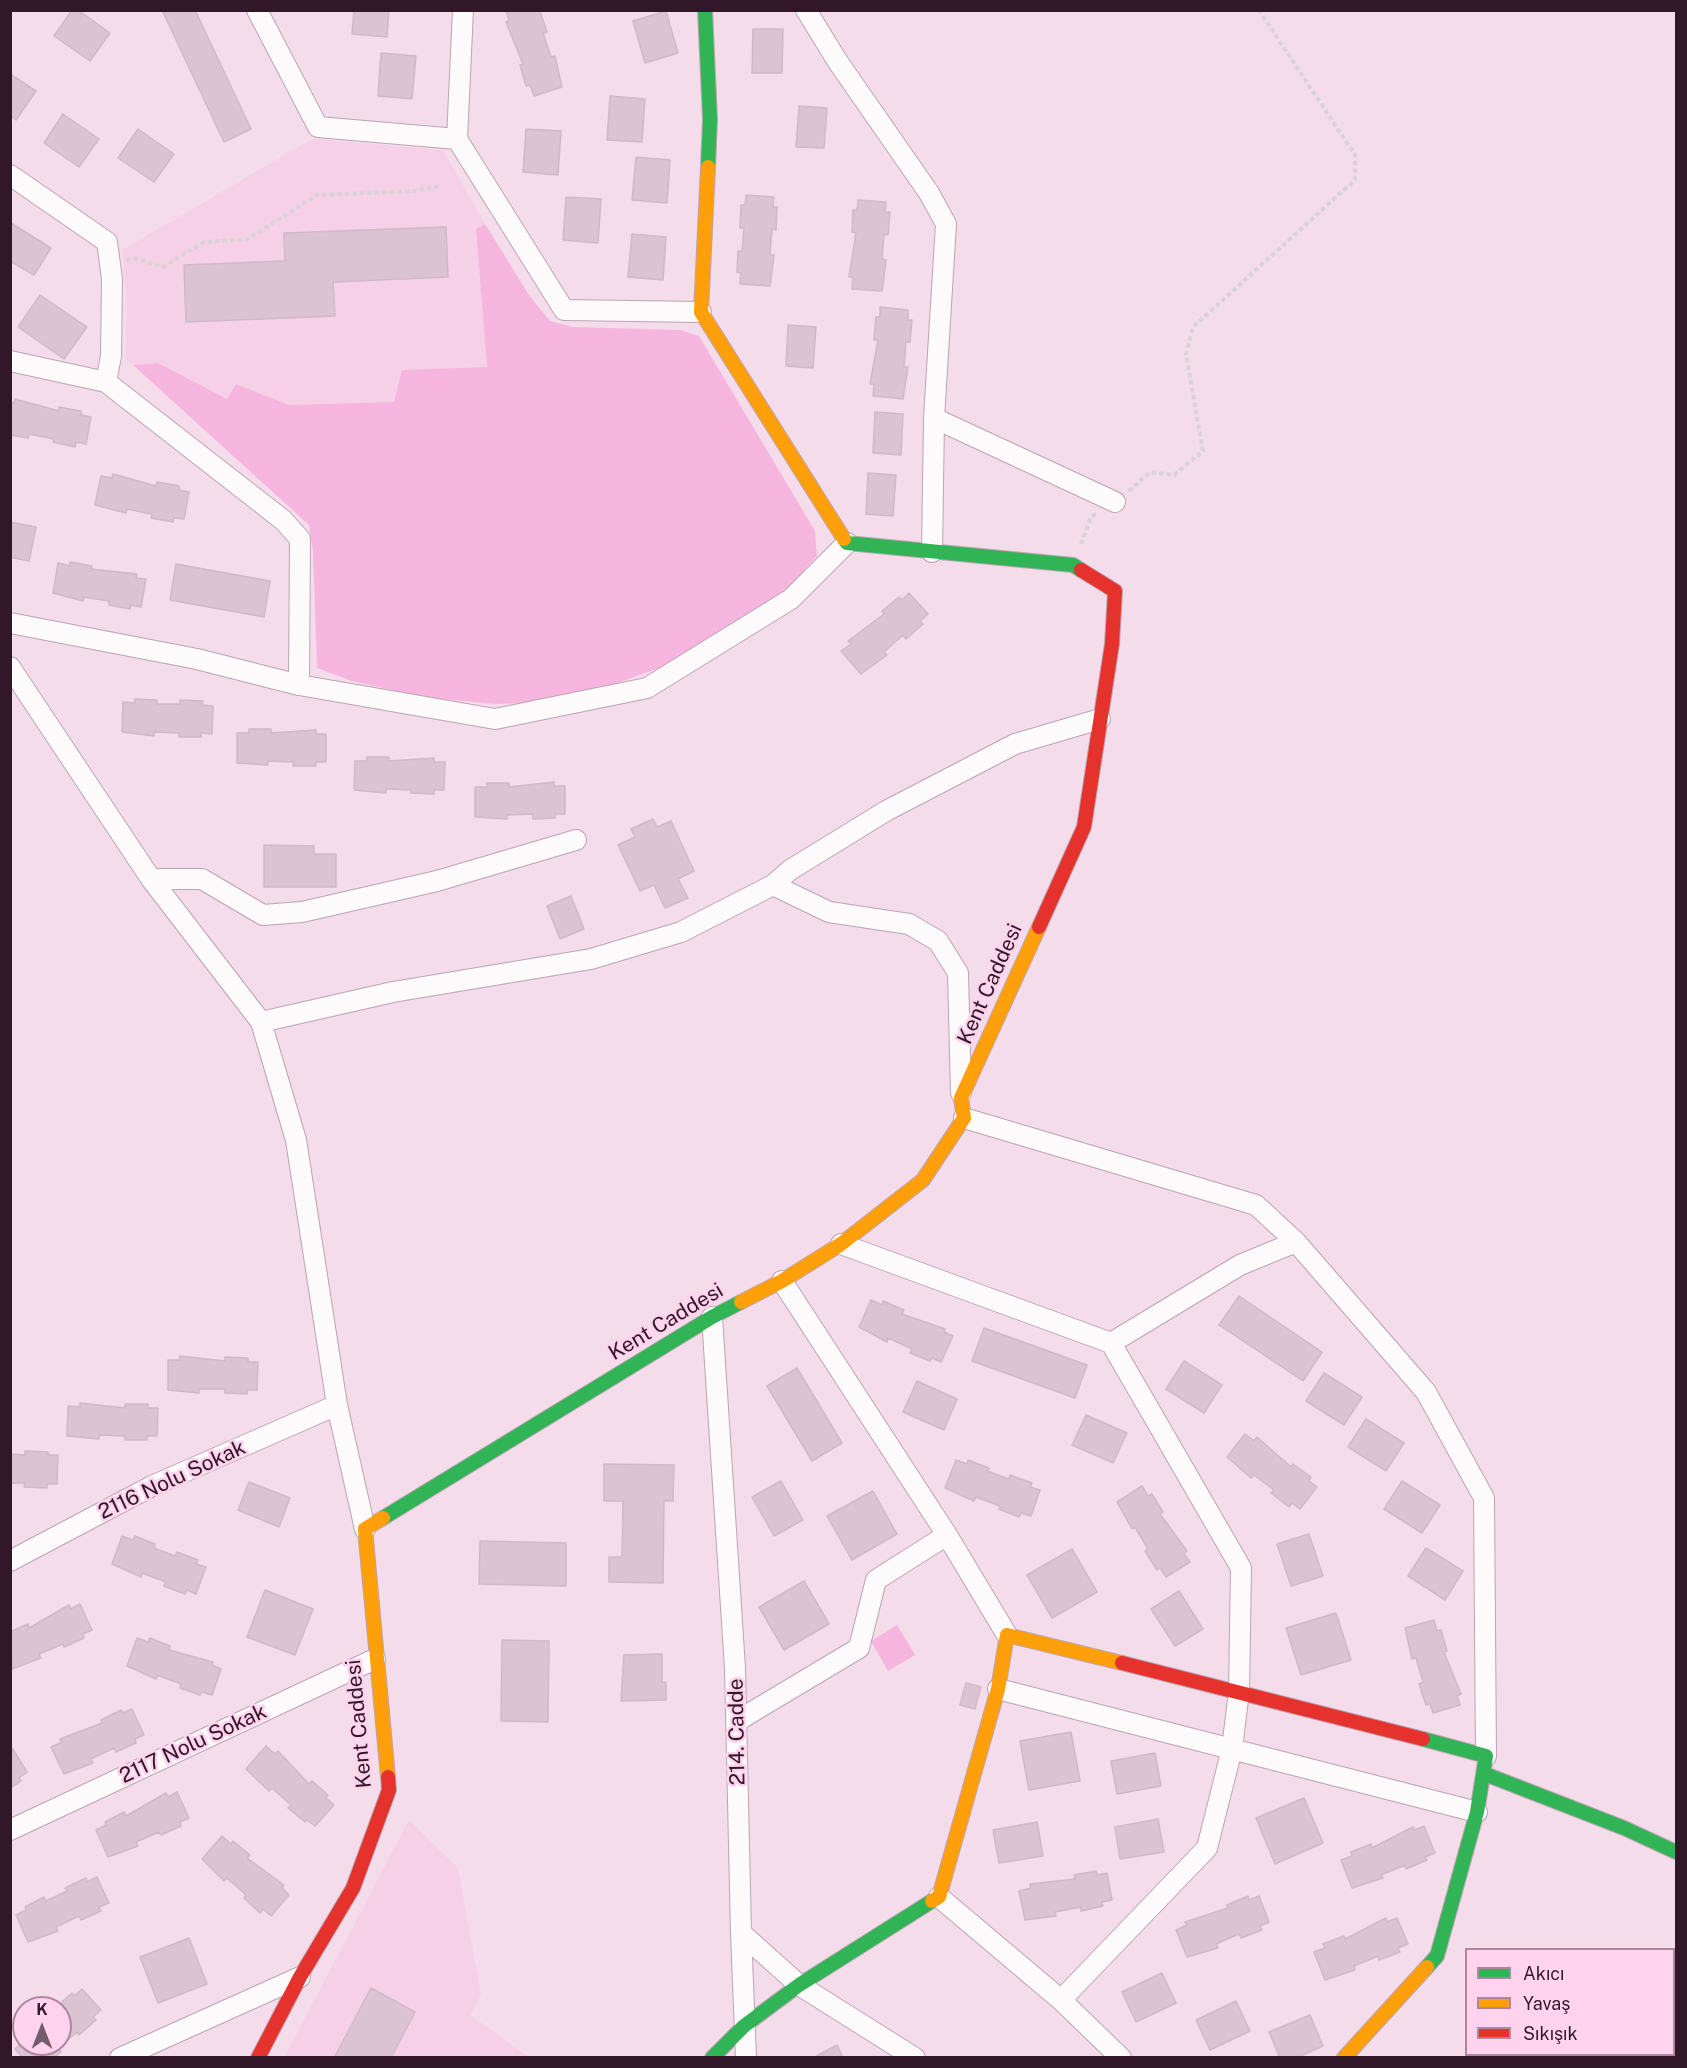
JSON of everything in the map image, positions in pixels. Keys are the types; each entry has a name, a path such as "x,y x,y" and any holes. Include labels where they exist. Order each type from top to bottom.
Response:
{"street":[{"path":"257,10 318,127 457,139"},
{"path":"463,10 457,139 564,310 701,312"},
{"path":"705,10 710,119 701,312 847,543"},
{"path":"806,10 838,62 929,193 946,224 934,418 932,552"},
{"path":"10,175 107,242 112,279 111,356 106,382"},
{"path":"10,362 106,382 283,520 300,539 299,685"},
{"path":"934,418 1115,502"},
{"path":"847,543 1073,565"},
{"path":"10,623 197,659 299,685 495,719 647,688 791,599 847,543"},
{"name":"Kent Caddesi","path":"258,2058 300,1977 353,1888 389,1790 375,1659 365,1529 712,1317 782,1281 841,1244 923,1180 962,1108 1084,827 1112,644 1115,591 1073,565"},
{"path":"10,667 150,879 261,1022 296,1140 337,1405 365,1529"},
{"path":"261,1022 405,990 591,959 681,932 773,885 790,870 886,811 1015,744 1100,719"},
{"path":"150,879 202,879 263,915 292,913 437,881 576,840"},
{"path":"773,885 829,912 909,924 938,941 958,973 962,1108 1256,1205 1296,1242 1426,1392 1484,1498 1486,1765 1476,1812 1437,1956 1344,2058"},
{"path":"1111,1343 1240,1265 1296,1242"},
{"path":"841,1244 1111,1343 1241,1568 1239,1691 1232,1749 1207,1848 1061,2000"},
{"path":"712,2058 744,2026 799,1984 939,1897 998,1689 1007,1635 947,1535 782,1281"},
{"name":"214. Cadde","path":"712,1317 737,1721 746,2058"},
{"name":"2116 Nolu Sokak","path":"10,1561 152,1486 337,1405"},
{"path":"737,1721 859,1648 876,1580 947,1535"},
{"path":"1007,1635 1239,1691 1486,1765 1677,1852"},
{"name":"2117 Nolu Sokak","path":"10,1830 375,1659"},
{"path":"998,1689 1476,1812"},
{"path":"939,1897 1061,2000 1121,2058"},
{"path":"741,1933 799,1984 915,2058"},
{"path":"120,2058 300,1977"}],"path":[{"path":"1073,565 1091,517 1115,502 1150,472 1174,475 1203,451 1186,354 1193,327 1355,180 1355,155 1260,10"},
{"path":"109,260 137,259 163,267 204,242 248,239 317,195 415,191 440,186"}],"shaded area":[{"path":"312,139 443,150 485,224 476,229 487,367 402,370 394,402 289,405 236,384 227,399 158,363 133,365 126,359 127,302 122,250"},
{"path":"485,224 529,295 550,321 573,327 680,330 699,336 815,531 817,556 792,583 764,607 670,664 601,689 530,703 494,704 422,697 352,681 317,668 313,550 309,525 133,365 158,363 227,399 236,384 289,405 394,402 402,370 487,367 476,229"},
{"path":"897,1625 915,1655 888,1671 871,1641"},
{"path":"409,1820 458,1868 481,1995 470,2015 529,2057 284,2058"}],"building":[{"path":"72,10 78,10 110,33 90,61 54,36"},
{"path":"162,10 195,10 251,129 224,142"},
{"path":"354,10 389,10 387,37 352,34"},
{"path":"506,11 540,11 547,32 543,33 551,57 555,56 562,87 534,96 530,85 526,86 520,65 523,64 506,22 509,20"},
{"path":"666,11 678,53 645,63 633,21"},
{"path":"753,29 783,29 782,73 752,73"},
{"path":"381,53 416,56 412,99 378,96"},
{"path":"10,74 36,91 16,120 10,116"},
{"path":"610,96 645,99 642,142 607,140"},
{"path":"799,106 827,108 824,148 796,147"},
{"path":"63,114 99,139 79,167 44,143"},
{"path":"138,129 174,154 154,182 118,158"},
{"path":"526,129 561,131 558,175 523,172"},
{"path":"636,157 670,160 667,203 632,200"},
{"path":"746,195 774,197 773,207 777,207 776,230 772,229 770,255 774,255 770,286 740,284 741,273 737,272 738,251 742,251 744,228 740,228 741,205 745,205"},
{"path":"566,197 601,199 598,243 563,240"},
{"path":"858,200 886,202 885,212 890,212 888,235 884,234 882,259 886,260 882,291 852,289 853,277 849,277 856,233 852,232 853,210 857,210"},
{"path":"11,223 51,248 34,275 10,261"},
{"path":"446,227 448,277 333,282 335,316 186,322 184,265 285,261 284,233"},
{"path":"632,234 666,237 663,280 628,277"},
{"path":"40,295 87,327 64,359 18,327"},
{"path":"880,307 908,310 908,320 912,320 910,342 906,342 904,367 908,367 903,399 873,396 874,384 870,384 878,340 874,340 876,317 880,317"},
{"path":"788,325 816,327 813,368 786,366"},
{"path":"15,399 59,411 59,407 81,411 81,415 91,417 86,444 76,442 75,447 53,442 54,439 29,434 28,438 10,435 10,402 14,403"},
{"path":"875,412 903,414 901,455 873,453"},
{"path":"868,473 896,475 893,516 866,514"},
{"path":"113,474 156,486 157,482 179,486 179,490 189,492 184,519 174,518 173,522 151,518 152,514 127,509 126,513 95,505 101,476 112,478"},
{"path":"10,522 36,527 29,561 10,557"},
{"path":"70,562 92,566 91,569 137,574 136,578 146,579 141,607 131,605 130,609 109,605 109,601 84,597 83,601 53,593 58,563 70,566"},
{"path":"176,564 270,581 264,617 170,600"},
{"path":"909,593 928,614 920,621 923,624 906,639 903,635 884,652 887,655 861,674 841,651 851,644 848,641 884,614 882,611 899,597 902,600"},
{"path":"135,699 157,700 157,704 180,704 180,700 203,701 202,705 213,706 212,734 201,733 201,737 179,737 179,733 154,732 154,736 122,732 123,702 135,703"},
{"path":"249,729 271,729 271,733 316,730 316,734 326,734 326,762 316,762 316,766 293,766 294,762 268,761 268,765 237,763 237,733 249,733"},
{"path":"367,757 389,757 389,761 434,758 434,762 445,762 444,790 434,790 434,794 411,793 411,790 386,789 386,793 354,790 355,761 367,761"},
{"path":"554,782 554,786 565,786 565,814 555,814 555,818 533,819 533,814 507,815 507,819 475,817 475,787 487,787 487,783 509,783 509,787"},
{"path":"653,819 657,827 671,821 694,871 678,879 688,898 665,908 654,885 640,891 618,845 635,837 631,829"},
{"path":"264,845 314,846 314,854 336,854 336,887 264,887"},
{"path":"571,896 584,929 560,939 547,906"},
{"path":"1239,1296 1322,1352 1303,1381 1219,1325"},
{"path":"871,1300 882,1305 883,1301 904,1310 902,1314 945,1329 944,1332 953,1336 941,1362 932,1358 930,1361 910,1353 912,1349 888,1338 887,1342 859,1327"},
{"path":"984,1328 1087,1365 1075,1398 972,1361"},
{"path":"180,1356 225,1361 225,1357 248,1358 248,1362 258,1362 257,1390 247,1390 247,1394 225,1393 225,1389 199,1389 199,1393 168,1390 168,1360 180,1360"},
{"path":"1184,1361 1222,1385 1204,1413 1166,1389"},
{"path":"797,1368 842,1443 812,1461 767,1386"},
{"path":"1324,1373 1362,1397 1344,1425 1306,1401"},
{"path":"917,1381 957,1399 944,1430 903,1412"},
{"path":"80,1403 125,1408 125,1404 148,1404 148,1408 158,1408 157,1436 147,1436 147,1440 125,1440 125,1436 99,1435 99,1439 67,1436 68,1406 80,1407"},
{"path":"1086,1415 1127,1433 1113,1463 1072,1445"},
{"path":"1366,1419 1404,1443 1386,1471 1348,1447"},
{"path":"1245,1434 1254,1441 1257,1437 1291,1467 1293,1464 1311,1477 1309,1481 1317,1487 1300,1509 1292,1503 1289,1507 1271,1493 1274,1490 1254,1475 1251,1478 1227,1457"},
{"path":"25,1451 58,1455 57,1484 47,1484 47,1488 24,1487 25,1483 10,1483 10,1454 25,1455"},
{"path":"956,1460 967,1464 968,1460 989,1468 987,1471 1009,1479 1010,1475 1032,1483 1030,1487 1040,1490 1031,1516 1021,1513 1019,1517 999,1509 1000,1506 976,1497 974,1501 945,1488"},
{"path":"604,1464 674,1465 673,1501 664,1501 663,1583 609,1582 609,1557 622,1557 623,1501 604,1501"},
{"path":"781,1481 803,1520 774,1536 752,1497"},
{"path":"1402,1481 1440,1505 1422,1533 1384,1509"},
{"path":"249,1482 290,1498 279,1527 238,1510"},
{"path":"1142,1486 1148,1496 1152,1494 1163,1512 1160,1514 1187,1551 1184,1553 1190,1562 1166,1577 1160,1568 1157,1570 1145,1551 1148,1549 1135,1527 1132,1529 1117,1502"},
{"path":"873,1491 897,1534 852,1560 827,1516"},
{"path":"1309,1534 1323,1576 1291,1586 1277,1544"},
{"path":"122,1536 133,1540 135,1536 155,1544 154,1548 175,1556 177,1552 198,1560 196,1564 206,1567 196,1594 187,1590 185,1594 164,1586 166,1582 142,1573 141,1577 112,1564"},
{"path":"480,1541 566,1543 566,1586 479,1584"},
{"path":"1426,1548 1463,1571 1445,1600 1408,1576"},
{"path":"1072,1549 1097,1592 1052,1618 1027,1575"},
{"path":"804,1581 829,1624 784,1650 759,1607"},
{"path":"265,1590 313,1609 295,1655 247,1637"},
{"path":"1179,1591 1203,1629 1175,1646 1151,1609"},
{"path":"80,1604 92,1630 83,1634 84,1638 39,1654 41,1658 12,1669 10,1632 28,1624 29,1628 69,1605 71,1609"},
{"path":"1336,1613 1351,1660 1301,1675 1286,1628"},
{"path":"1434,1620 1437,1631 1441,1630 1447,1651 1444,1652 1461,1694 1457,1696 1460,1705 1433,1713 1430,1704 1426,1705 1419,1684 1423,1682 1416,1658 1412,1659 1405,1628"},
{"path":"137,1638 148,1642 150,1638 170,1646 169,1650 213,1662 212,1665 221,1669 212,1695 202,1692 200,1695 180,1688 181,1684 157,1675 156,1679 127,1666"},
{"path":"502,1640 549,1641 548,1722 501,1721"},
{"path":"662,1654 662,1682 666,1682 666,1700 621,1701 624,1655"},
{"path":"966,1683 981,1687 975,1709 960,1705"},
{"path":"132,1709 144,1735 135,1739 136,1743 116,1752 114,1748 91,1759 93,1763 64,1774 51,1747 62,1742 60,1739 102,1723 101,1720 121,1710 123,1713"},
{"path":"1071,1732 1080,1781 1029,1790 1020,1741"},
{"path":"266,1746 275,1754 278,1751 309,1784 312,1781 328,1795 326,1798 334,1805 315,1826 307,1820 305,1822 288,1808 291,1805 272,1788 269,1791 246,1769"},
{"path":"12,1748 27,1772 19,1778 21,1781 10,1788"},
{"path":"1155,1753 1161,1786 1117,1794 1111,1761"},
{"path":"177,1792 189,1818 180,1822 181,1826 161,1835 159,1832 136,1842 138,1846 108,1857 96,1830 106,1825 105,1822 124,1812 126,1816 166,1793 168,1797"},
{"path":"1304,1798 1323,1843 1275,1864 1256,1818"},
{"path":"1158,1819 1164,1852 1120,1859 1115,1827"},
{"path":"1037,1822 1043,1856 999,1863 993,1830"},
{"path":"1424,1826 1435,1853 1425,1857 1427,1860 1406,1869 1405,1865 1381,1875 1383,1878 1352,1888 1341,1860 1352,1856 1351,1852 1371,1844 1372,1848 1413,1827 1415,1830"},
{"path":"222,1836 231,1844 233,1841 250,1855 247,1858 284,1885 282,1888 289,1895 271,1916 263,1909 260,1913 244,1898 246,1895 227,1878 224,1881 202,1859"},
{"path":"1096,1871 1097,1875 1107,1873 1112,1900 1102,1902 1103,1906 1081,1911 1081,1907 1055,1912 1056,1916 1025,1920 1019,1891 1031,1888 1030,1884 1075,1879 1074,1875"},
{"path":"97,1877 109,1903 99,1907 101,1911 81,1920 79,1916 56,1927 58,1931 28,1942 16,1915 26,1910 25,1907 44,1897 46,1901 86,1878 87,1882"},
{"path":"1248,1896 1249,1900 1259,1896 1269,1922 1260,1926 1262,1930 1241,1938 1239,1934 1216,1944 1218,1948 1187,1957 1176,1930 1187,1925 1185,1922 1228,1908 1227,1905"},
{"path":"1386,1918 1387,1922 1397,1918 1408,1944 1398,1948 1400,1952 1379,1960 1378,1956 1354,1966 1355,1970 1325,1980 1314,1952 1325,1948 1323,1944 1344,1936 1345,1939"},
{"path":"189,1938 207,1984 158,2003 140,1957"},
{"path":"1162,1973 1176,2003 1136,2022 1122,1992"},
{"path":"371,1988 415,2012 391,2058 334,2058"},
{"path":"82,1989 101,2010 93,2017 96,2020 79,2035 77,2032 72,2036 72,1996 69,1996 72,1993 74,1996"},
{"path":"1236,2001 1250,2031 1210,2050 1196,2020"},
{"path":"1310,2015 1323,2046 1296,2058 1280,2058 1269,2032"},
{"path":"837,2045 843,2058 813,2058"},
{"path":"21,2056 56,2056 54,2058 23,2058"}],"traffic: fast":[{"path":"705,10 710,119 708,167"},
{"path":"844,539 847,543 1073,565 1081,570"},
{"path":"383,1518 712,1317 741,1302"},
{"path":"1423,1739 1486,1756 1477,1812 1437,1956 1427,1967"},
{"path":"1485,1774 1624,1828 1676,1852"},
{"path":"712,2058 744,2026 799,1985 932,1901"}],"traffic: slow":[{"path":"708,167 701,312 844,539"},
{"path":"741,1302 782,1281 841,1244 923,1180 964,1118 961,1098 1039,927"},
{"path":"383,1518 365,1529 388,1777"},
{"path":"932,1901 939,1897 998,1689 1007,1635 1122,1663"},
{"path":"1344,2058 1427,1967"}],"traffic: jam":[{"path":"1039,927 1084,827 1112,644 1115,591 1081,570"},
{"path":"1122,1663 1423,1739"},
{"path":"258,2058 300,1977 353,1888 389,1790 388,1777"}]}
